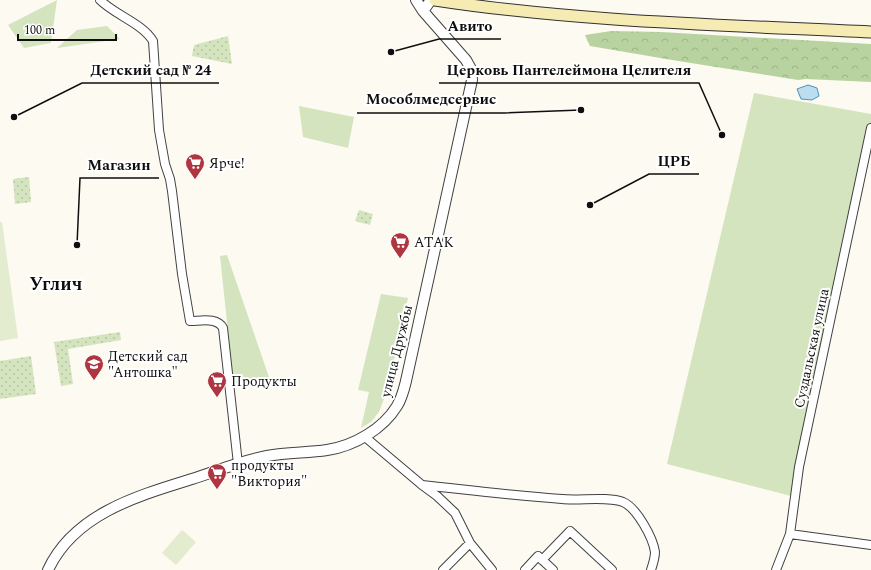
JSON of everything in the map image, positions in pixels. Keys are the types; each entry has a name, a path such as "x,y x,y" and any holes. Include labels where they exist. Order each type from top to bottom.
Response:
{"main road":[{"path":"435,0 529,12 629,21 871,32"}],"street":[{"path":"100,0 112,10 148,33 153,41 159,130 165,164 172,191 182,274 190,321 214,321 221,324 223,328 238,464"},
{"name":"улица Дружбы","path":"48,570 62,547 71,537 98,516 127,501 238,464 267,456 336,448 365,436 391,416 402,396 472,80 471,69 466,60 423,11 416,0"},
{"path":"423,11 431,0"},
{"name":"Суздальская улица","path":"776,570 790,534 799,467 871,129"},
{"path":"365,436 422,485 438,496 455,513 470,543 492,570"},
{"path":"422,485 563,500 613,500 624,503 634,512 652,540 655,553 651,570"},
{"path":"542,560 570,531 612,570"},
{"path":"790,534 871,545"},
{"path":"443,570 470,543"},
{"path":"525,570 538,556 553,570"}],"green space":[{"path":"57,0 51,43 24,48 8,25"},
{"path":"107,26 120,39 57,48 77,30"},
{"path":"611,31 661,32 871,44 871,82 806,79 798,80 678,61 590,46 585,35"},
{"path":"228,36 232,64 192,56 194,45"},
{"path":"754,93 871,114 871,128 795,497 667,464"},
{"path":"299,106 354,117 348,148 303,137"},
{"path":"29,177 31,202 15,204 13,179"},
{"path":"359,210 373,214 370,225 355,221"},
{"path":"0,222 2,222 18,338 0,341"},
{"path":"227,255 271,383 234,388 220,256"},
{"path":"381,294 408,298 387,391 379,412 371,422 361,428 369,392 358,390"},
{"path":"120,332 121,340 68,349 73,384 61,386 54,342"},
{"path":"31,356 36,394 0,399 0,361"},
{"path":"182,530 196,542 176,565 162,553"}],"water":[{"path":"808,85 817,88 819,96 812,100 801,99 797,89"}],"place":[{"name":"Авито","path":"391,52"},
{"name":"Мособлмедсервис","path":"581,110"},
{"name":"Детский сад № 24","path":"14,117"},
{"name":"Церковь Пантелеймона Целителя","path":"722,135"},
{"name":"Ярче!","path":"195,180"},
{"name":"ЦРБ","path":"590,205"},
{"name":"Магазин","path":"77,245"},
{"name":"АТАК","path":"400,259"},
{"name":"Детский сад \"Антошка\"","path":"94,381"},
{"name":"Продукты","path":"217,398"},
{"name":"продукты \"Виктория\"","path":"217,490"}],"district":[{"name":"Углич","path":"56,284"}]}
